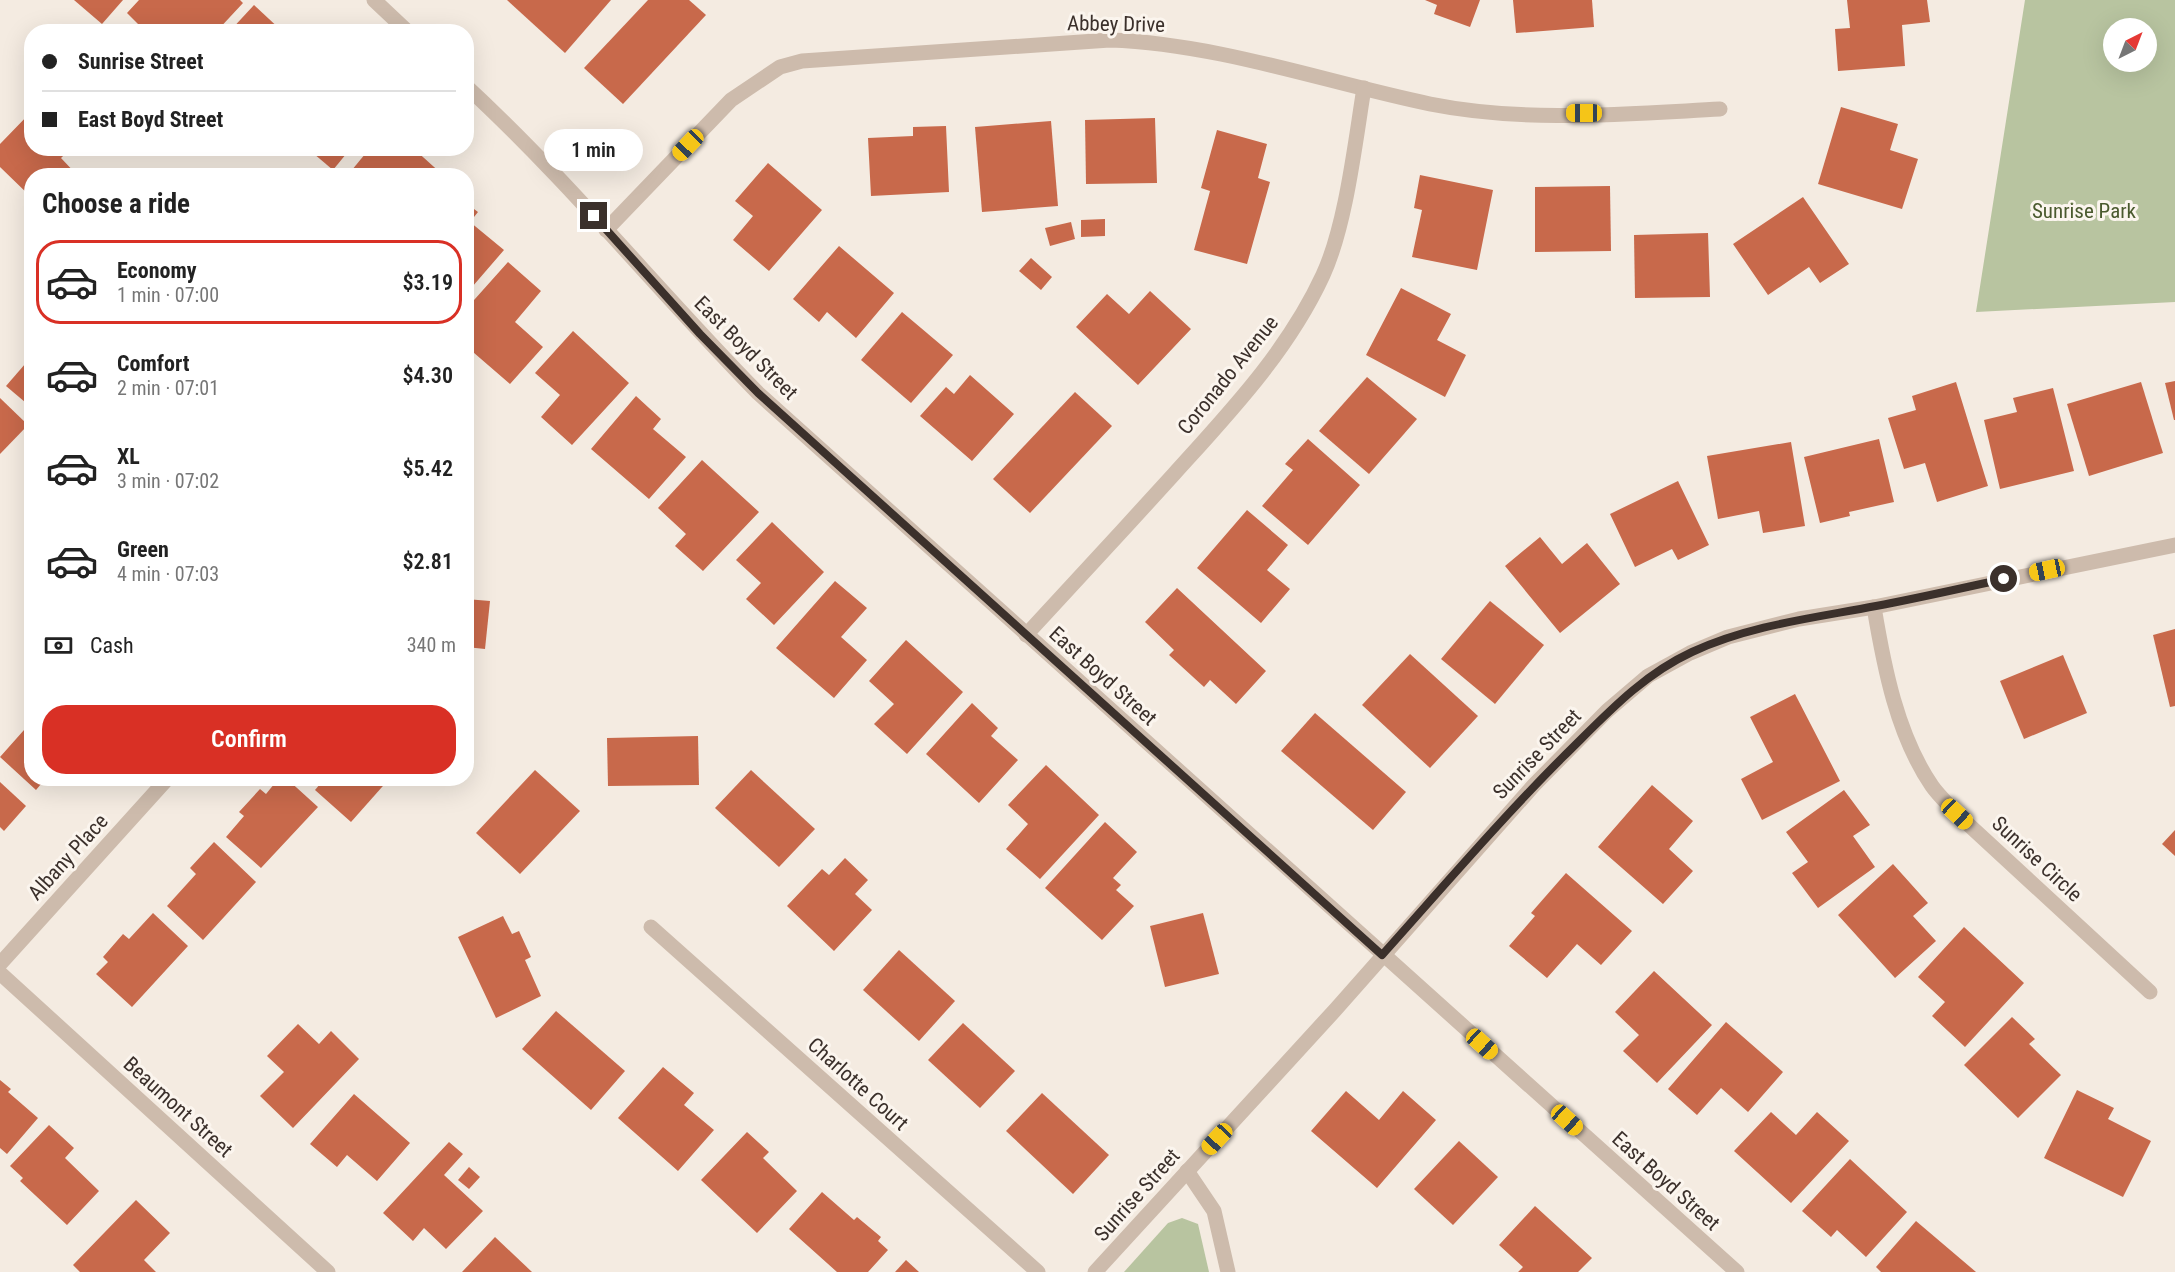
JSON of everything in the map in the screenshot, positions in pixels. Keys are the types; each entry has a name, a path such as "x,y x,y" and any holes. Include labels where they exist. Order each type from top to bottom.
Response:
{"street":[{"path":"374,0 400,24"},
{"name":"Abbey Drive","path":"606,230 731,100 780,67 802,61 1087,42 1152,42 1432,104 1507,115 1643,113 1720,109"},
{"name":"Coronado Avenue","path":"1026,635 1211,433 1265,370 1300,318 1324,273 1337,234 1364,88"},
{"name":"East Boyd Street","path":"474,93 522,138 758,393 1737,1272"},
{"name":"Sunrise Street","path":"1095,1272 1534,785 1607,711 1648,676 1690,653 1728,637 1799,619 1874,607 2175,544"},
{"name":"Sunrise Circle","path":"1874,607 1882,656 1908,741 1933,788 1957,814 2150,992"},
{"name":"Albany Place","path":"0,964 161,786"},
{"name":"Charlotte Court","path":"651,927 1038,1272"},
{"name":"Beaumont Street","path":"0,973 328,1272"},
{"path":"1187,1171 1214,1211 1228,1272"}],"green space":[{"name":"Sunrise Park","path":"2025,0 2175,0 2175,302 1976,312"},
{"path":"1182,1218 1198,1224 1209,1272 1124,1272 1168,1223"}],"building":[{"path":"74,0 123,0 102,24"},
{"path":"139,0 240,0 243,3 223,24 138,24 127,13"},
{"path":"507,0 611,0 565,53"},
{"path":"648,0 689,0 706,15 623,104 584,68"},
{"path":"1425,0 1480,0 1470,27 1434,14 1437,5"},
{"path":"1513,0 1592,0 1594,27 1516,33"},
{"path":"1847,0 1927,0 1930,22 1902,25 1905,66 1838,71 1835,29 1850,28"},
{"path":"254,5 274,24 236,24"},
{"path":"1841,107 1898,124 1890,150 1918,159 1902,209 1818,184"},
{"path":"1155,118 1157,183 1086,184 1085,120"},
{"path":"24,119 24,156 63,156 61,158 70,168 24,168 24,190 0,167 0,144"},
{"path":"1051,121 1058,206 982,212 975,127"},
{"path":"946,126 949,192 871,196 868,138 913,136 913,127"},
{"path":"1217,130 1267,144 1258,178 1270,182 1247,264 1194,250 1210,191 1201,188"},
{"path":"316,156 344,156 335,168 331,168"},
{"path":"363,156 422,156 435,168 354,168"},
{"path":"768,163 822,210 769,271 733,240 753,216 735,201"},
{"path":"1420,175 1493,190 1477,270 1412,257 1422,210 1414,208"},
{"path":"1610,186 1611,251 1535,252 1535,187"},
{"path":"1803,197 1849,264 1820,283 1809,267 1768,295 1733,244"},
{"path":"1105,219 1105,236 1081,237 1081,220"},
{"path":"1071,222 1075,239 1050,246 1045,228"},
{"path":"474,225 504,250 474,285"},
{"path":"1708,233 1710,297 1635,298 1634,235"},
{"path":"839,246 894,293 856,338 827,312 819,322 793,299"},
{"path":"1031,258 1052,277 1041,290 1019,271"},
{"path":"508,262 541,291 515,322 543,347 510,384 474,353 474,300"},
{"path":"1401,288 1451,314 1437,340 1466,355 1445,397 1366,355"},
{"path":"1150,291 1191,329 1138,385 1076,327 1107,294 1129,314"},
{"path":"902,312 953,355 911,403 861,360"},
{"path":"573,331 629,383 572,445 541,417 560,395 535,373"},
{"path":"24,365 24,401 6,386"},
{"path":"970,375 1014,414 972,461 920,416 946,387 954,394"},
{"path":"1367,377 1417,419 1369,474 1319,431"},
{"path":"2175,381 2175,420 2174,420 2165,383"},
{"path":"1956,382 1988,486 1937,502 1925,463 1904,469 1888,418 1916,410 1912,396"},
{"path":"2141,382 2163,453 2089,476 2067,404"},
{"path":"2053,388 2074,471 2000,489 1984,420 2017,412 2013,398"},
{"path":"1075,392 1112,426 1030,513 993,479"},
{"path":"636,396 661,419 653,429 686,457 649,499 591,449"},
{"path":"0,398 24,421 24,429 0,454"},
{"path":"1308,439 1360,485 1308,545 1262,506 1293,470 1285,464"},
{"path":"1879,439 1894,502 1849,512 1850,516 1820,523 1804,457"},
{"path":"1791,442 1805,526 1763,533 1759,511 1718,519 1707,456"},
{"path":"702,460 759,512 703,571 675,546 686,534 658,508"},
{"path":"1678,481 1709,545 1678,560 1672,549 1635,567 1610,514"},
{"path":"1247,510 1288,545 1267,570 1290,589 1261,623 1197,568"},
{"path":"772,522 824,572 774,625 746,599 761,583 736,560"},
{"path":"1540,537 1562,564 1587,543 1620,584 1560,633 1505,566"},
{"path":"835,581 867,608 841,637 867,660 834,698 776,648"},
{"path":"1177,588 1266,671 1236,704 1210,680 1204,687 1169,655 1174,650 1145,622"},
{"path":"474,600 490,601 485,649 474,648"},
{"path":"1490,601 1544,645 1495,704 1441,659"},
{"path":"2175,629 2175,706 2170,707 2153,635"},
{"path":"906,640 963,692 907,754 874,724 894,704 869,681"},
{"path":"1410,654 1478,716 1430,768 1362,705"},
{"path":"2063,655 2087,713 2024,739 2000,681"},
{"path":"1795,694 1840,781 1762,820 1741,779 1773,762 1750,717"},
{"path":"972,703 998,728 991,736 1018,760 979,803 926,754"},
{"path":"1315,713 1406,792 1373,830 1281,751"},
{"path":"24,730 24,779 0,757"},
{"path":"698,736 699,785 608,786 607,738"},
{"path":"1046,765 1099,815 1040,879 1006,849 1028,824 1008,805"},
{"path":"535,770 580,811 520,874 476,833"},
{"path":"751,770 815,829 779,867 715,808"},
{"path":"0,782 26,806 4,831 0,827"},
{"path":"1652,785 1693,821 1669,849 1693,871 1663,904 1598,847"},
{"path":"272,786 295,786 318,807 261,868 226,837 244,816 239,812 260,789 266,794"},
{"path":"318,786 383,786 351,822 315,790"},
{"path":"1844,790 1870,825 1853,836 1875,867 1818,908 1792,873 1808,862 1786,832"},
{"path":"1105,822 1137,852 1113,878 1121,885 1116,890 1134,906 1102,940 1045,888"},
{"path":"2175,830 2175,856 2162,844"},
{"path":"214,842 256,882 203,940 167,906 196,874 190,868"},
{"path":"845,858 868,880 855,894 872,910 834,951 787,906 822,869 829,875"},
{"path":"1893,864 1928,903 1913,916 1936,941 1895,978 1838,915"},
{"path":"1566,873 1632,931 1601,965 1577,944 1547,978 1509,946 1535,916 1531,913"},
{"path":"153,913 188,946 132,1007 96,974 108,962 103,957 123,934 129,939"},
{"path":"1203,913 1219,974 1165,987 1150,926"},
{"path":"503,916 512,934 519,931 531,957 525,960 541,996 496,1018 458,937"},
{"path":"1964,927 2024,983 1965,1047 1932,1016 1945,1002 1918,977"},
{"path":"899,950 955,1001 919,1041 863,990"},
{"path":"1654,971 1712,1025 1657,1083 1623,1051 1639,1035 1615,1012"},
{"path":"556,1011 625,1071 591,1110 522,1049"},
{"path":"2012,1017 2035,1039 2029,1044 2061,1075 2018,1118 1964,1065"},
{"path":"1726,1022 1783,1072 1748,1112 1721,1088 1697,1115 1668,1089"},
{"path":"963,1023 1015,1071 980,1108 928,1060"},
{"path":"298,1024 319,1044 331,1031 359,1059 293,1128 260,1096 284,1072 267,1056"},
{"path":"663,1067 694,1093 684,1105 714,1130 678,1171 618,1118"},
{"path":"0,1080 11,1089 8,1092 38,1118 7,1154 0,1148"},
{"path":"2077,1090 2114,1108 2108,1119 2151,1141 2123,1197 2044,1158"},
{"path":"1346,1091 1379,1120 1403,1091 1436,1120 1377,1188 1311,1131"},
{"path":"1042,1093 1109,1155 1073,1194 1006,1131"},
{"path":"354,1094 410,1143 377,1181 347,1155 337,1167 310,1144"},
{"path":"1771,1112 1796,1135 1817,1112 1849,1141 1791,1203 1734,1151"},
{"path":"49,1125 74,1148 65,1158 99,1191 67,1225 20,1181 23,1178 10,1166"},
{"path":"747,1132 769,1152 763,1158 797,1191 757,1233 701,1180"},
{"path":"1459,1141 1498,1177 1453,1225 1414,1189"},
{"path":"449,1142 463,1154 444,1175 483,1211 446,1249 424,1228 413,1241 383,1213"},
{"path":"1850,1159 1907,1212 1866,1257 1837,1230 1831,1237 1802,1211"},
{"path":"469,1167 480,1177 469,1189 458,1180"},
{"path":"822,1192 854,1220 857,1217 881,1237 878,1241 888,1250 868,1272 837,1272 789,1229"},
{"path":"136,1200 170,1233 144,1260 156,1272 80,1272 73,1265"},
{"path":"1535,1206 1592,1258 1578,1272 1518,1272 1523,1267 1499,1245"},
{"path":"1916,1221 1976,1272 1881,1272 1876,1267"},
{"path":"495,1237 532,1272 462,1272"},
{"path":"906,1260 919,1272 895,1272"}],"route":[{"path":"594,216 655,286 758,393 1382,955 1534,785 1607,711 1648,676 1690,653 1728,637 1799,619 1874,607 2004,579"}]}
